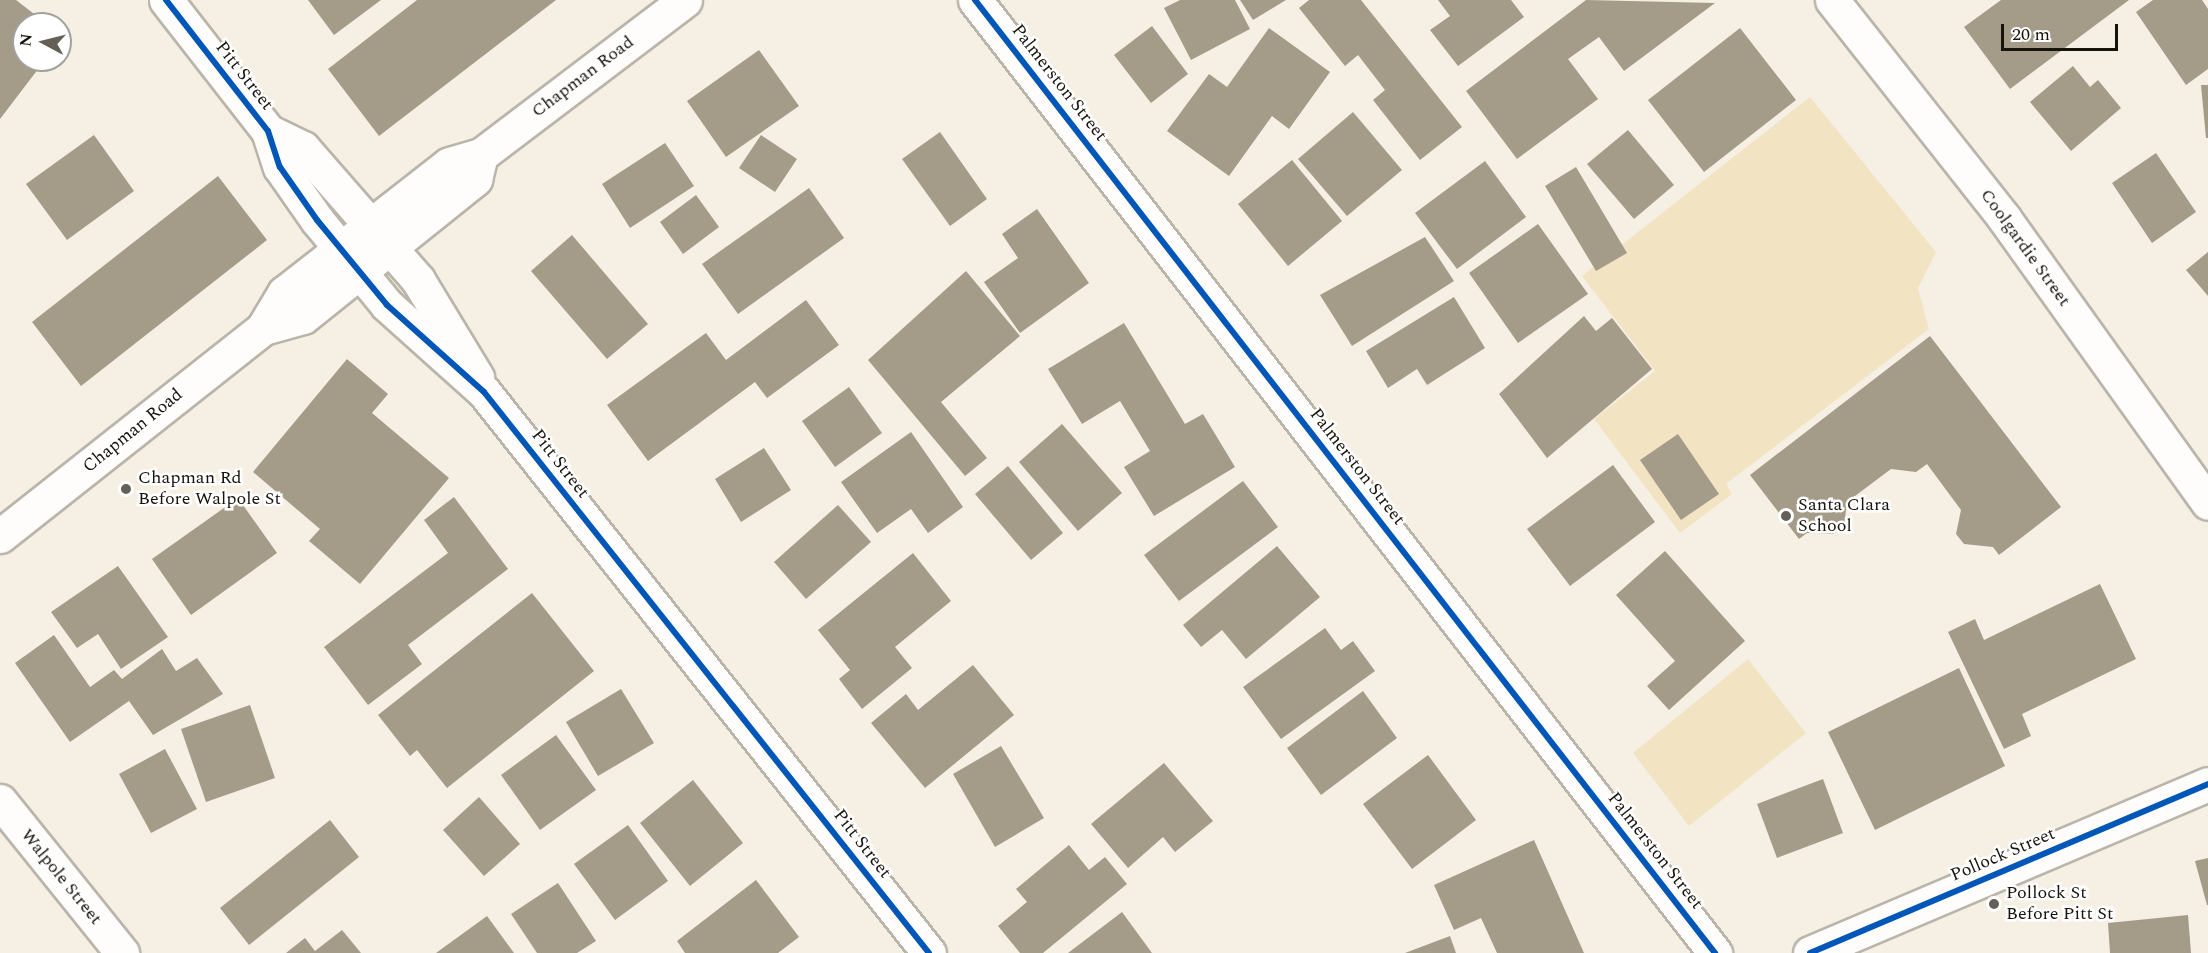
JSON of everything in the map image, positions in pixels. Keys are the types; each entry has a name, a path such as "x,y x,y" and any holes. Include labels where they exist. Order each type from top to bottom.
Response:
{"street":[{"name":"Pitt Street","path":"166,0 268,131 280,167 387,305 484,392 929,953"},
{"name":"Chapman Road","path":"1,536 262,328 303,316 351,260 381,237 475,179 482,155 685,0"},
{"name":"Palmerston Street","path":"975,0 1715,953"},
{"name":"Coolgardie Street","path":"1832,0 2004,218 2208,503"},
{"name":"Pitt Street","path":"268,131 303,148 381,237 451,327 484,392"},
{"name":"Pollock Street","path":"1810,953 2208,784"},
{"name":"Walpole Street","path":"0,801 122,953"}],"shaded area":[{"path":"1810,97 1936,252 1918,288 1929,329 1726,484 1732,494 1680,533 1594,419 1655,371 1582,276"},
{"path":"1748,659 1806,733 1689,826 1633,753"}],"building":[{"path":"0,0 16,0 32,12 12,12 12,72 36,72 0,119"},
{"path":"308,0 381,0 334,35"},
{"path":"417,0 556,0 379,136 328,69"},
{"path":"1180,0 1235,0 1250,29 1191,60 1164,8"},
{"path":"1240,0 1286,0 1253,20"},
{"path":"1309,0 1361,0 1462,127 1420,160 1373,100 1385,90 1358,55 1345,66 1299,8"},
{"path":"1438,0 1511,0 1524,17 1458,66 1430,30 1450,16"},
{"path":"1586,0 1715,3 1624,71 1599,37 1568,59 1598,99 1517,159 1466,91"},
{"path":"2001,0 2129,0 2010,89 1964,27"},
{"path":"2153,0 2202,0 2208,9 2208,69 2186,85 2136,12"},
{"path":"1152,26 1188,74 1151,103 1114,55"},
{"path":"1269,28 1330,72 1289,129 1272,116 1229,176 1167,131 1209,74 1227,87"},
{"path":"1740,28 1796,100 1704,172 1648,100"},
{"path":"759,50 799,106 726,157 687,101"},
{"path":"2073,66 2090,87 2098,80 2121,108 2071,151 2030,102"},
{"path":"2201,85 2208,85 2208,138 2206,138"},
{"path":"1353,112 1402,170 1347,216 1298,159"},
{"path":"1628,130 1674,185 1634,219 1587,164"},
{"path":"940,132 987,199 950,226 902,159"},
{"path":"94,135 134,191 67,240 26,184"},
{"path":"761,135 797,159 775,192 739,168"},
{"path":"665,143 694,186 630,228 602,184"},
{"path":"2156,153 2196,212 2152,243 2112,183"},
{"path":"1292,160 1342,221 1288,266 1238,204"},
{"path":"1485,161 1526,217 1457,269 1415,213"},
{"path":"1576,167 1627,253 1596,271 1545,186"},
{"path":"218,176 267,240 81,386 32,322"},
{"path":"809,188 844,238 738,314 702,264"},
{"path":"696,195 719,227 683,254 660,222"},
{"path":"1037,209 1089,283 1020,333 984,282 1018,258 1002,234"},
{"path":"1538,224 1588,294 1518,343 1469,273"},
{"path":"572,235 648,324 607,359 531,271"},
{"path":"1425,237 1454,281 1352,346 1320,295"},
{"path":"2208,252 2208,296 2186,270"},
{"path":"966,271 1020,336 941,402 987,458 965,476 868,360"},
{"path":"1454,297 1485,348 1427,385 1417,369 1388,388 1366,351"},
{"path":"806,300 839,345 767,398 755,382 648,461 607,405 706,333 726,360"},
{"path":"1584,316 1596,331 1612,318 1652,369 1547,458 1499,394"},
{"path":"1124,323 1185,424 1203,414 1235,467 1154,516 1124,467 1150,451 1120,401 1082,424 1048,369"},
{"path":"1930,336 2061,507 1999,555 1993,547 1964,544 1956,534 1961,510 1927,464 1916,472 1891,469 1847,502 1844,526 1833,534 1807,533 1799,539 1750,475"},
{"path":"347,359 388,394 372,413 449,478 360,584 309,541 320,529 253,472"},
{"path":"849,387 882,433 835,467 802,421"},
{"path":"1062,424 1122,493 1078,531 1019,462"},
{"path":"911,432 963,507 928,533 911,509 877,533 841,482"},
{"path":"1678,434 1719,494 1681,520 1640,460"},
{"path":"764,448 791,490 741,522 715,479"},
{"path":"1613,465 1655,522 1570,586 1527,529"},
{"path":"1008,466 1063,533 1031,560 975,494"},
{"path":"1243,481 1278,527 1179,601 1144,555"},
{"path":"454,497 508,569 408,645 422,664 368,705 324,647 448,553 424,520"},
{"path":"238,498 277,553 191,615 152,559"},
{"path":"838,505 871,542 806,599 774,562"},
{"path":"1277,546 1320,597 1246,659 1222,630 1201,647 1183,625"},
{"path":"1665,551 1745,641 1669,710 1647,686 1675,661 1616,595"},
{"path":"913,553 951,601 895,647 912,668 862,709 839,679 850,670 818,630"},
{"path":"118,566 168,637 121,669 98,634 77,648 51,612"},
{"path":"2100,584 2136,659 2022,714 2031,736 2004,749 1948,632 1975,619 1984,640"},
{"path":"532,593 594,671 447,788 417,750 410,756 378,715"},
{"path":"1325,628 1341,650 1353,641 1375,671 1281,739 1243,687"},
{"path":"54,635 90,687 114,670 122,679 162,649 176,671 197,658 223,694 153,735 129,701 70,742 15,663"},
{"path":"973,665 1014,715 925,788 871,723 906,694 918,710"},
{"path":"1959,668 2005,766 1875,830 1828,732"},
{"path":"621,689 654,743 598,776 566,722"},
{"path":"1363,691 1397,738 1321,795 1287,748"},
{"path":"250,705 275,778 206,802 181,729"},
{"path":"556,735 596,790 540,830 501,775"},
{"path":"1001,746 1044,818 995,847 953,774"},
{"path":"165,749 197,809 151,833 119,774"},
{"path":"1428,755 1476,820 1412,869 1363,804"},
{"path":"1164,763 1213,821 1175,852 1163,837 1128,868 1091,824"},
{"path":"1823,779 1843,833 1777,858 1757,804"},
{"path":"693,780 743,843 690,886 640,823"},
{"path":"479,797 520,844 484,876 443,830"},
{"path":"330,820 359,857 249,945 220,908"},
{"path":"628,825 668,881 615,920 574,864"},
{"path":"1534,840 1584,953 1497,953 1481,918 1454,930 1434,885"},
{"path":"1069,845 1089,870 1105,857 1127,884 1043,953 1020,953 998,926 1027,902 1016,889"},
{"path":"2208,858 2208,905 2207,905 2195,861"},
{"path":"756,880 799,937 778,953 685,953 677,941"},
{"path":"558,883 596,941 577,953 537,953 511,914"},
{"path":"1122,912 1152,953 1068,953"},
{"path":"2188,915 2191,953 2110,953 2108,923"},
{"path":"487,916 514,953 436,953"},
{"path":"342,930 361,953 286,953 305,938 315,951"},
{"path":"1450,936 1456,953 1405,953"}],"cycle path":[{"path":"166,0 268,131 280,167 317,220 387,305 484,392 929,953"},
{"path":"975,0 1715,953"},
{"path":"1810,953 2208,784"}],"place":[{"name":"Chapman Rd Before Walpole St","path":"126,489"},
{"name":"Santa Clara School","path":"1786,516"},
{"name":"Pollock St Before Pitt St","path":"1994,904"}]}
